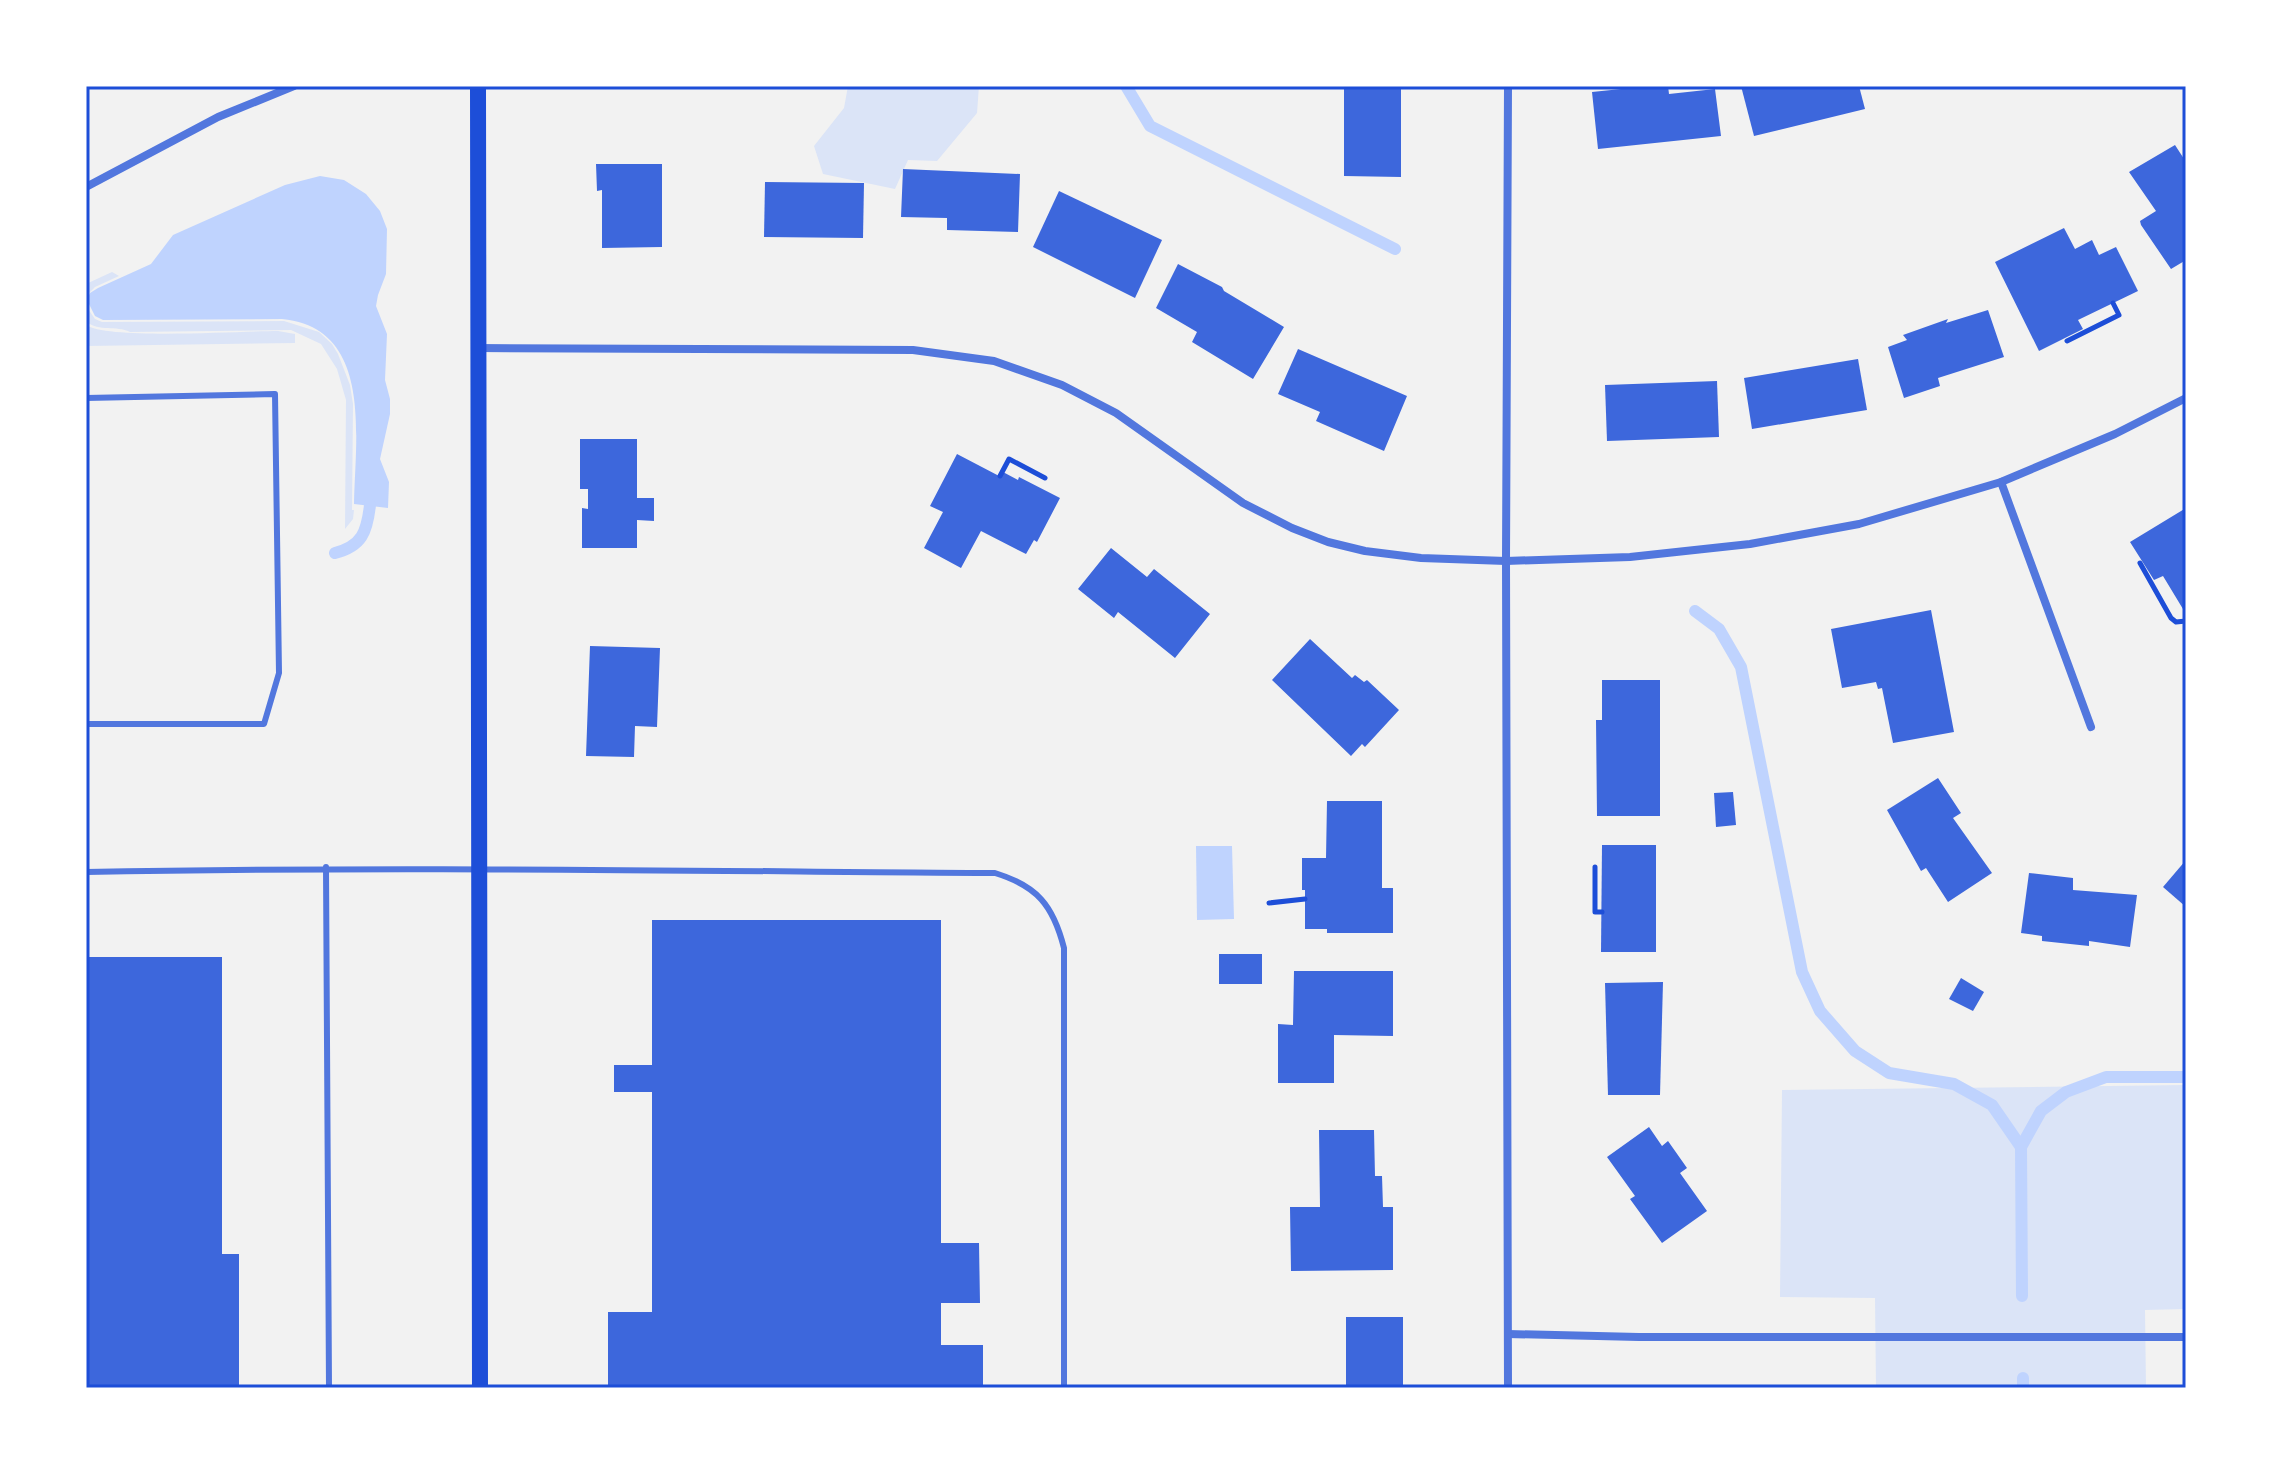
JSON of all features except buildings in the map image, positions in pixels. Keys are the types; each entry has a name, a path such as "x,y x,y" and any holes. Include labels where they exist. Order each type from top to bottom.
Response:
{"main road":[{"path":"478,86 480,1388"}],"street":[{"path":"86,187 218,117 294,86"},
{"path":"1508,86 1508,1388"},
{"path":"477,348 913,350 994,361 1062,385 1116,413 1243,503 1292,528 1328,542 1365,551 1421,558 1506,561 1630,557 1750,544 1859,524 2001,482 2115,434 2186,398"},
{"path":"2001,482 2091,727"},
{"path":"1508,1334 1639,1337 2186,1337"}],"lane":[{"path":"86,398 275,394 279,673 264,724 86,724"},
{"path":"326,867 329,1388"},
{"path":"86,872 326,867 995,873 1018,880 1037,893 1050,909 1064,948 1064,1388"}],"path":[{"path":"2067,341 2119,315 2113,303"},
{"path":"1000,476 1009,459 1045,478"},
{"path":"2140,563 2171,618 2176,622 2186,621"},
{"path":"1595,867 1595,912 1602,912"},
{"path":"1269,903 1305,899"}],"shaded area":[{"path":"848,86 979,86 977,113 937,161 908,160 895,189 823,174 814,146 844,108"},
{"path":"112,272 119,276 95,287 86,296 86,284"},
{"path":"86,306 95,319 102,322 284,321 319,332 338,354 350,385 353,404 354,510 353,519 345,529 346,400 337,369 321,344 291,330 130,332 102,328 87,322"},
{"path":"86,325 99,330 147,333 278,331 295,334 295,343 86,346"},
{"path":"2186,1085 2186,1309 2145,1310 2146,1388 1876,1388 1875,1298 1780,1297 1782,1090"}],"water":[{"path":"320,176 344,180 366,194 380,211 387,229 386,274 376,306 387,334 385,380 390,414 380,459 389,482 388,508 354,504 356,419 353,390 345,364 332,342 312,327 282,319 103,320 95,316 87,300 90,293 98,288 151,264 173,235 285,185"},
{"path":"1196,846 1232,846 1234,919 1197,920"}],"waterway":[{"path":"1126,86 1150,126 1395,249"},
{"path":"335,553 351,546 362,536 370,505"},
{"path":"1695,611 1719,629 1741,667 1802,972 1820,1011 1855,1051 1889,1073 1954,1084 1992,1105 2021,1147"},
{"path":"2022,1296 2021,1147 2041,1111 2066,1092 2106,1077 2186,1077"},
{"path":"2023,1378 2023,1388"}]}
